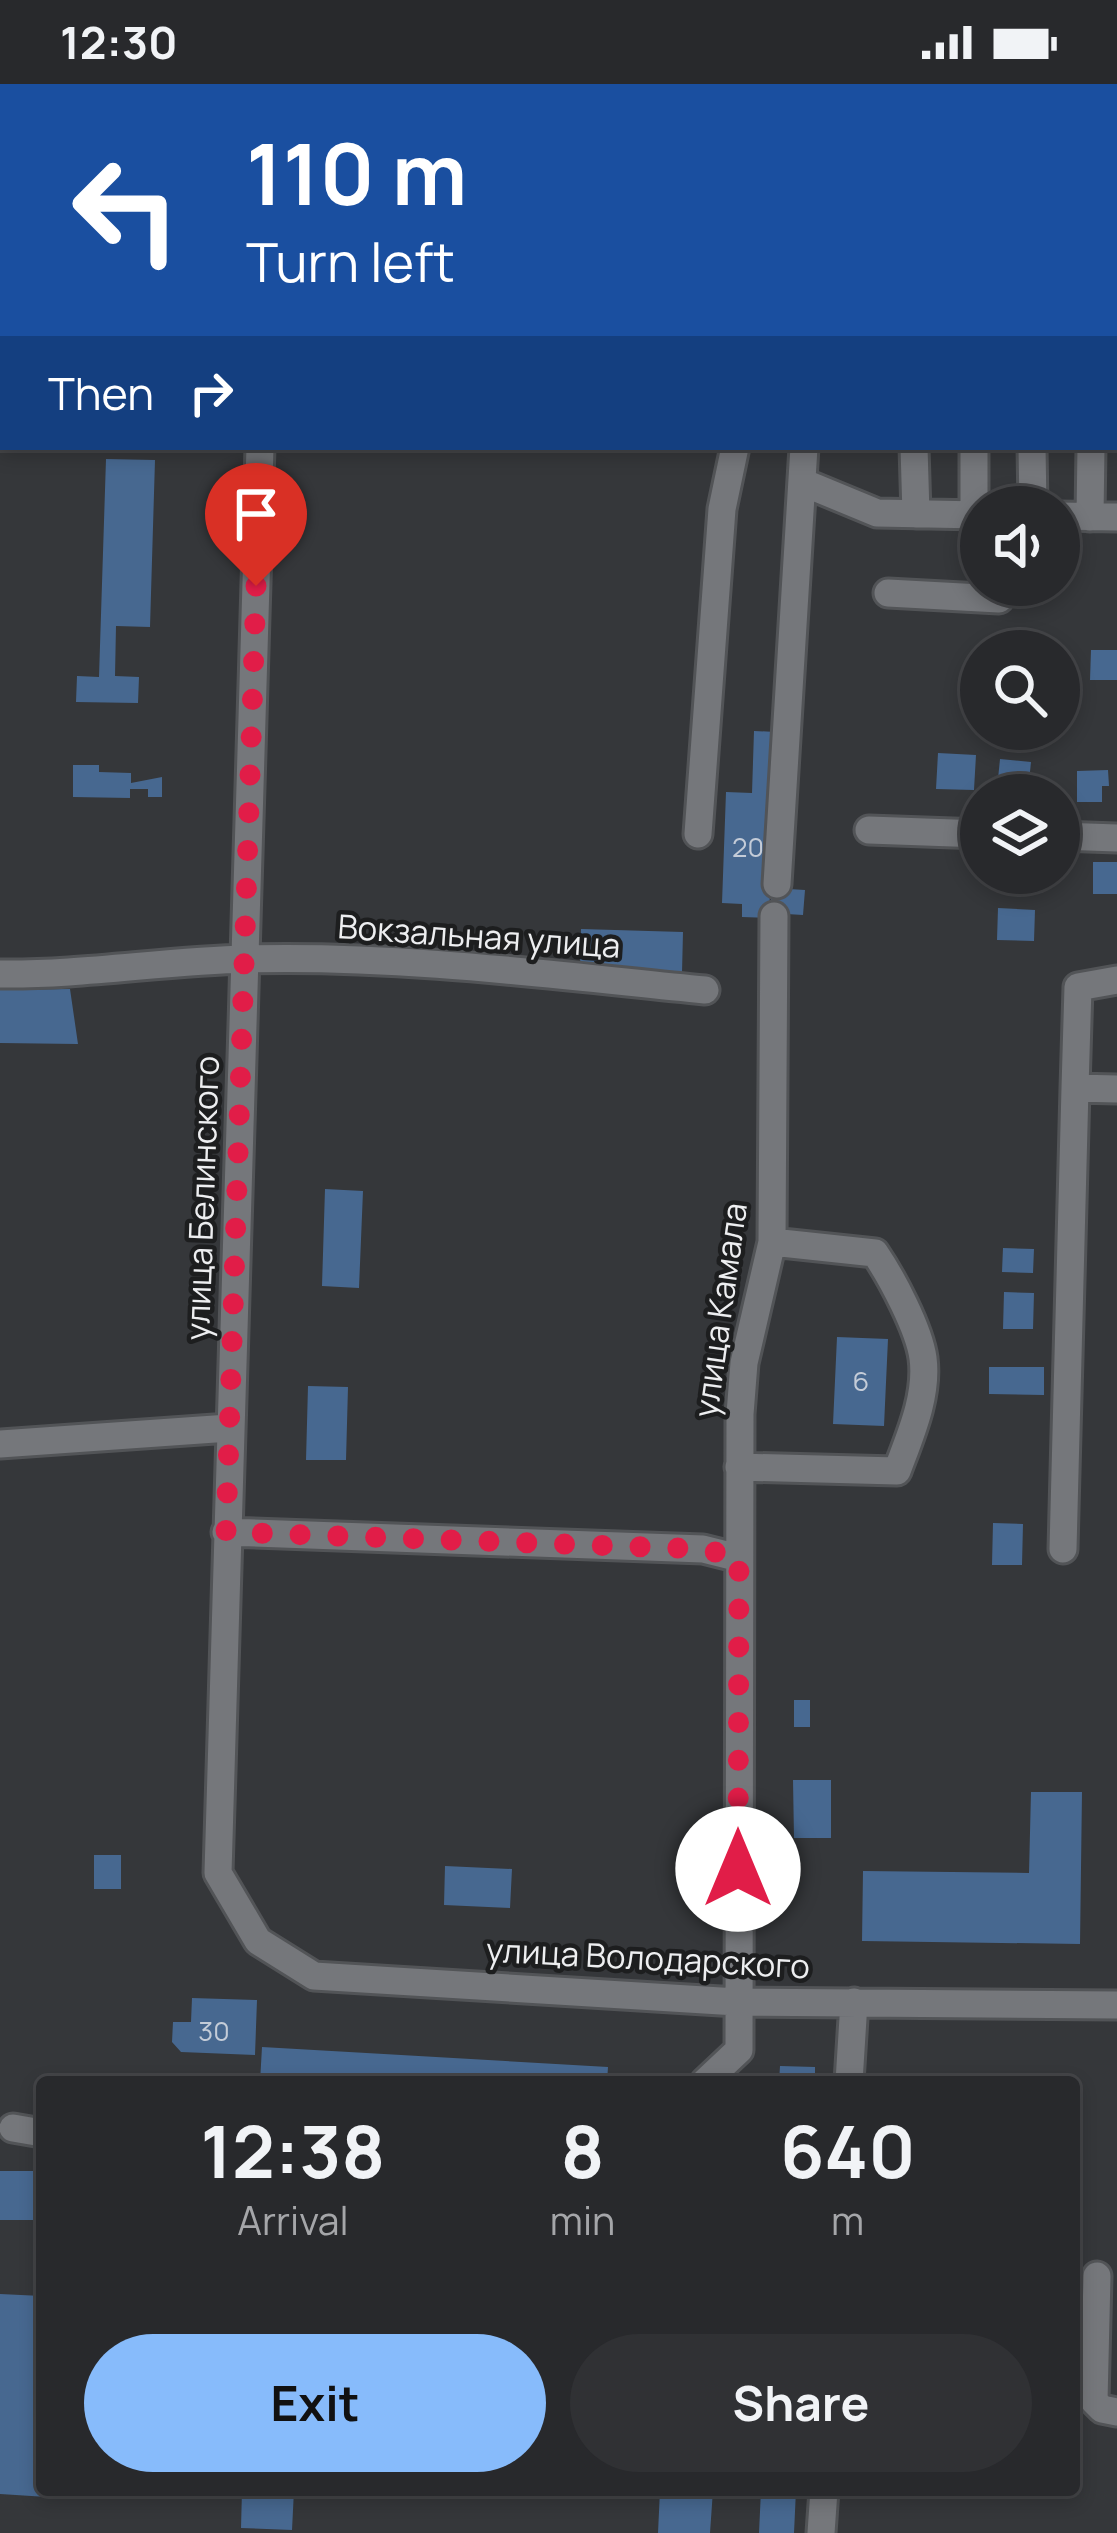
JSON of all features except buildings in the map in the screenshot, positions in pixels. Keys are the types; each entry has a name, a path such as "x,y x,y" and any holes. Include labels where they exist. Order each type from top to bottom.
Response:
{"street":[{"name":"улица Белинского","path":"258,1941 218,1873 260,450"},
{"path":"698,834 722,509 734,450"},
{"path":"777,884 804,450"},
{"path":"914,450 916,514"},
{"path":"974,450 976,486"},
{"path":"1032,450 1033,486"},
{"path":"1092,450 1103,517"},
{"path":"802,482 877,513 960,515"},
{"path":"888,593 960,597"},
{"path":"869,830 960,833"},
{"path":"1080,837 1117,838"},
{"name":"улица Камала","path":"711,2076 739,2050 740,1467 744,1363 772,1242 775,916"},
{"name":"Вокзальная улица","path":"0,974 67,975 247,959 457,965 705,990"},
{"path":"1063,1549 1078,987 1117,980"},
{"path":"1075,1088 1117,1089"},
{"path":"740,1467 897,1471 919,1413 923,1358 893,1280 875,1253 772,1242"},
{"path":"0,1444 229,1428"},
{"path":"226,1532 703,1549 739,1558"},
{"name":"улица Володарского","path":"258,1941 314,1976 737,2002 1117,2005"},
{"path":"849,2076 854,2002"},
{"path":"13,2128 36,2132"},
{"path":"1097,2276 1094,2401 1102,2409 1117,2412"},
{"path":"821,2533 824,2496"}],"route":[{"path":"256,586 226,1532 703,1549 739,1558 738,1869"}]}
